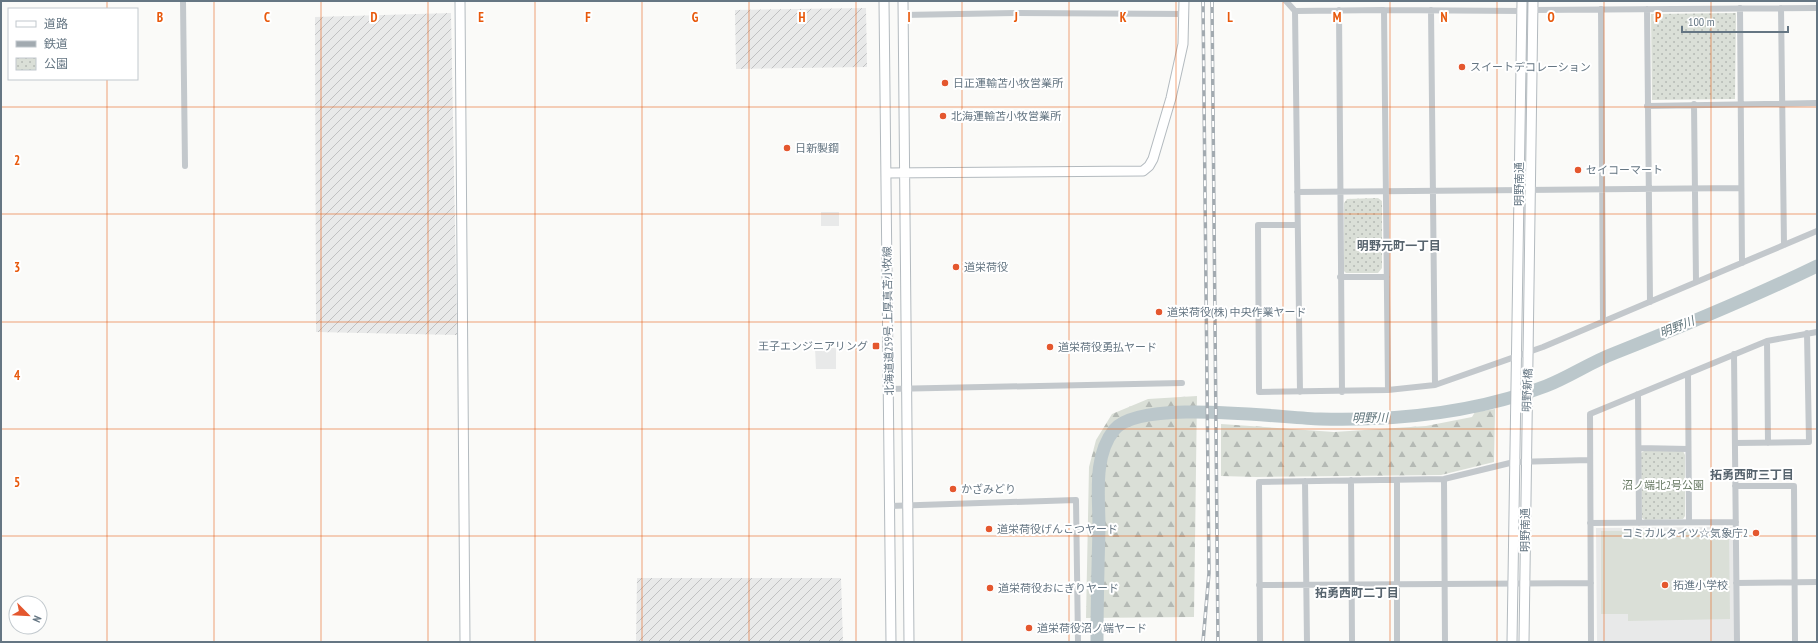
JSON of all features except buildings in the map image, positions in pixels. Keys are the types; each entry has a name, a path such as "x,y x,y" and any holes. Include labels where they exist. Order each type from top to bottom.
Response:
{"street":[{"path":"183,1 185,166"},
{"path":"460,1 465,642"},
{"name":"北海道道259号 上厚真苫小牧線","path":"884,1 891,642"},
{"name":"北海道道259号 上厚真苫小牧線","path":"903,1 909,642"},
{"path":"886,172 1143,171 1149,166 1153,159 1171,98 1183,44 1184,1"},
{"path":"1286,1 1295,11 1300,392"},
{"name":"明野南通","path":"1516,367 1522,1"},
{"path":"1533,6 1601,9 1817,8"},
{"name":"明野南通","path":"1528,362 1533,6"},
{"path":"1740,8 1742,263"},
{"path":"1781,8 1784,245"},
{"path":"1601,9 1603,321"},
{"path":"1647,9 1650,302"},
{"path":"1339,10 1342,392"},
{"path":"1384,10 1388,390"},
{"path":"1431,10 1435,385"},
{"path":"1295,11 1522,11"},
{"path":"903,15 1015,13 1184,14"},
{"path":"1521,75 1532,75"},
{"path":"1647,106 1817,103"},
{"path":"1694,104 1696,282"},
{"path":"1297,192 1741,188"},
{"path":"1298,225 1258,225 1259,392 1342,392 1388,390 1435,385 1528,352 1817,231"},
{"path":"1340,277 1386,277"},
{"path":"1591,642 1590,414 1767,341 1817,332"},
{"path":"1735,443 1809,442 1807,334"},
{"path":"1767,341 1768,443"},
{"path":"1734,354 1737,642"},
{"name":"明野新橋","path":"1526,419 1528,362"},
{"name":"明野新橋","path":"1515,423 1516,367"},
{"path":"1688,374 1689,522"},
{"path":"889,389 1182,383"},
{"path":"1638,394 1639,523"},
{"name":"明野南通","path":"1524,642 1526,419"},
{"name":"明野南通","path":"1512,642 1515,423"},
{"path":"1639,448 1688,449"},
{"path":"1260,642 1259,482 1444,479 1514,462 1590,460"},
{"path":"1444,479 1445,642"},
{"path":"1351,480 1352,642"},
{"path":"1397,480 1397,642"},
{"path":"1305,481 1307,642"},
{"path":"1735,486 1794,486 1795,642"},
{"path":"890,506 1076,500 1078,642"},
{"path":"1590,523 1736,522"},
{"path":"1736,583 1817,582"},
{"path":"1259,585 1591,583"}],"shaded area":[{"path":"866,8 867,67 736,69 735,10"},
{"path":"451,13 457,335 316,332 315,17"},
{"path":"821,212 839,212 839,226 821,226"},
{"path":"815,348 836,348 836,369 816,369"},
{"name":"拓進小学校","path":"1734,527 1734,642 1597,642 1596,528"},
{"path":"637,578 841,578 843,642 636,642"}],"green space":[{"path":"1736,13 1735,99 1652,100 1651,14"},
{"path":"1378,198 1382,201 1382,268 1378,273 1346,273 1344,271 1344,203 1347,199"},
{"path":"1197,396 1194,617 1086,618 1089,467 1096,440 1112,414 1148,399"},
{"path":"1495,409 1494,462 1441,475 1221,476 1221,424 1334,432 1426,426 1472,417 1475,412"},
{"name":"沼ノ端北2号公園","path":"1644,451 1683,451 1685,455 1685,516 1683,519 1645,520 1642,518 1641,453"},
{"name":"拓進小学校","path":"1729,530 1730,619 1628,621 1628,614 1601,614 1601,531"}],"waterway":[{"name":"明野川","path":"1097,642 1099,527 1098,490 1100,464 1107,440 1114,430 1128,420 1151,415 1180,412 1211,412 1320,419 1406,417 1463,409 1491,403 1546,386 1606,357 1666,333 1817,266"}],"railway":[{"path":"1203,1 1209,573 1203,642"},
{"path":"1212,1 1218,642"}],"place":[{"name":"スイートデコレーション","path":"1462,67"},
{"name":"日正運輸苫小牧営業所","path":"945,83"},
{"name":"北海運輸苫小牧営業所","path":"943,116"},
{"name":"日新製鋼","path":"787,148"},
{"name":"セイコーマート","path":"1578,170"},
{"name":"道栄荷役","path":"956,267"},
{"name":"道栄荷役(株) 中央作業ヤード","path":"1159,312"},
{"name":"王子エンジニアリング","path":"876,346"},
{"name":"道栄荷役勇払ヤード","path":"1050,347"},
{"name":"かざみどり","path":"953,489"},
{"name":"道栄荷役げんこつヤード","path":"989,529"},
{"name":"コミカルタイツ☆気象庁2","path":"1756,533"},
{"name":"拓進小学校","path":"1665,585"},
{"name":"道栄荷役おにぎりヤード","path":"990,588"},
{"name":"道栄荷役沼ノ端ヤード","path":"1029,628"}],"district":[{"name":"明野元町一丁目","path":"1399,246"},
{"name":"拓勇西町三丁目","path":"1752,475"},
{"name":"拓勇西町二丁目","path":"1357,593"}]}
